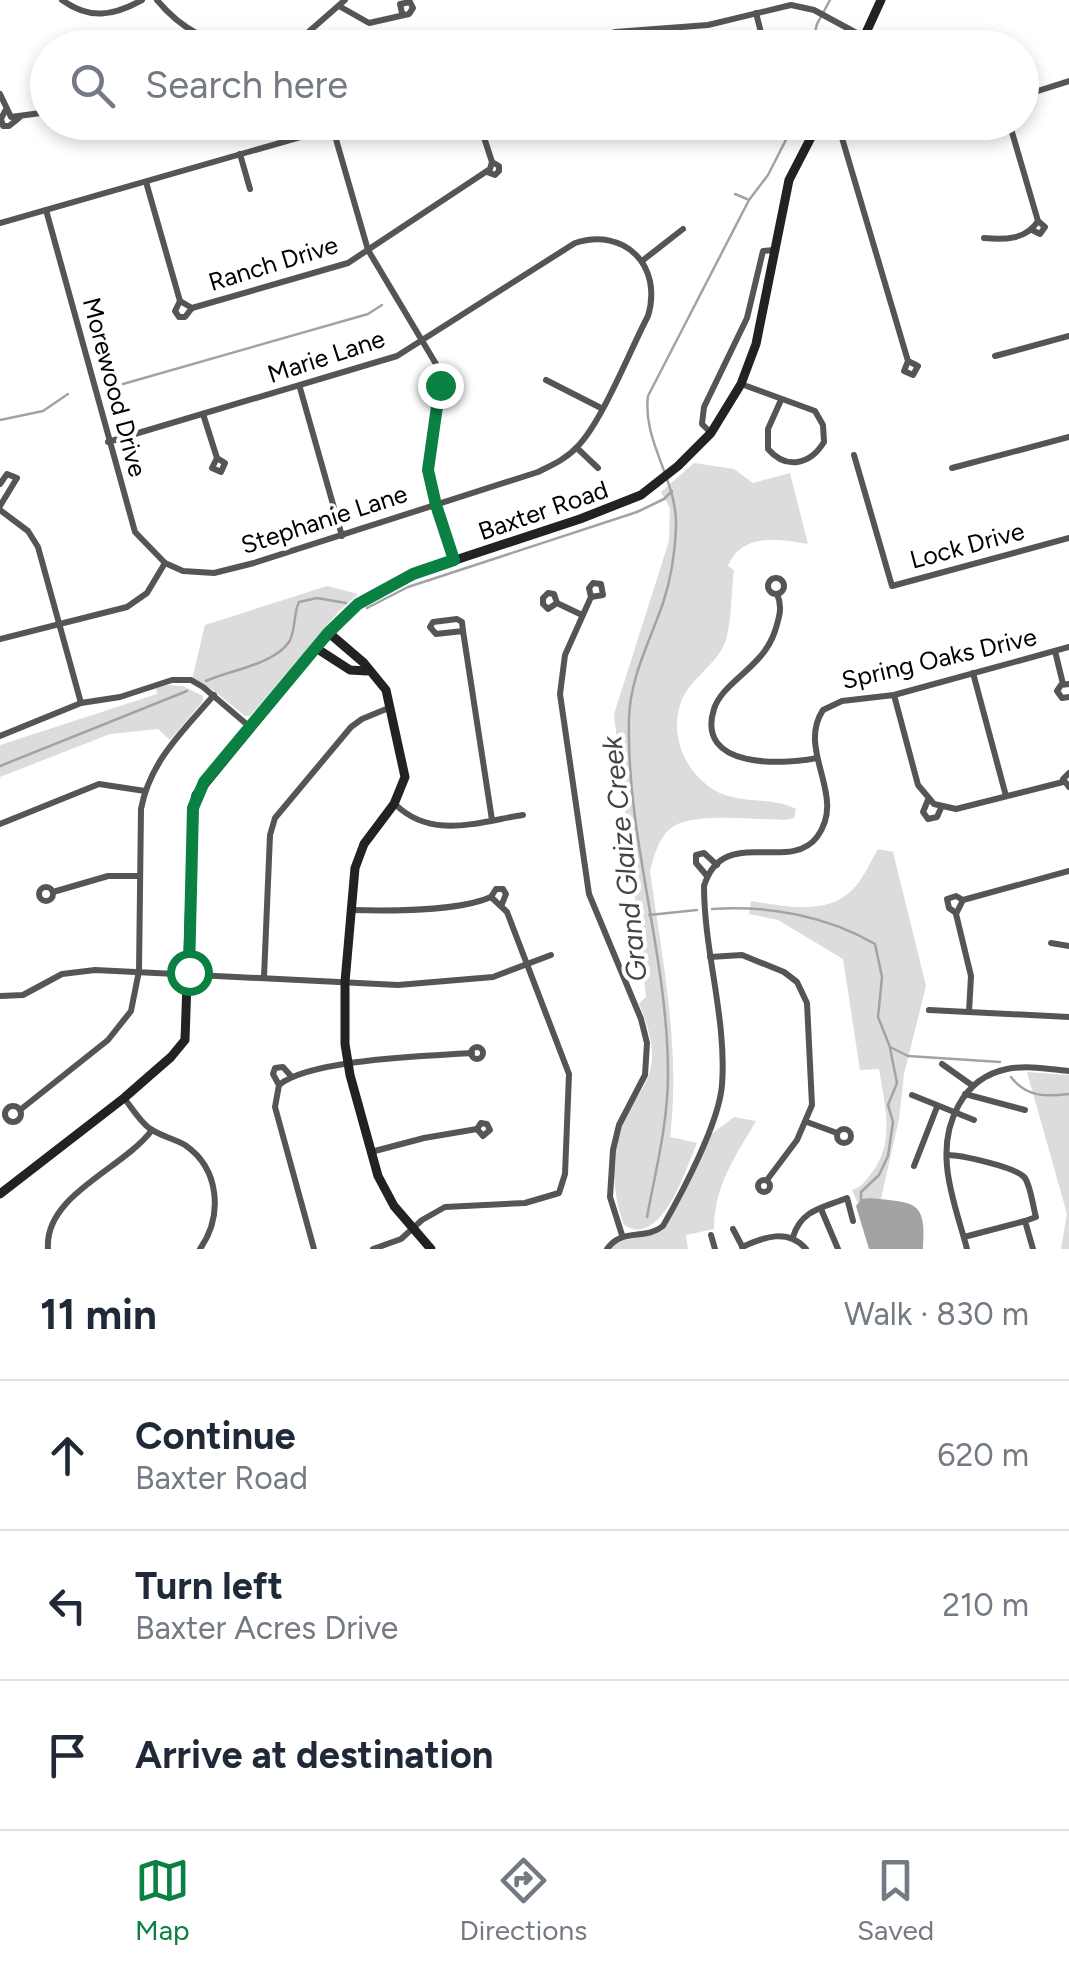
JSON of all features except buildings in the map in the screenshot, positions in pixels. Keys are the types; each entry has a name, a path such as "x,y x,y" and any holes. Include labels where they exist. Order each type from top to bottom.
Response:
{"main road":[{"path":"868,30 881,0"},
{"name":"Baxter Road","path":"0,1194 124,1098 185,1040 196,795 328,633 372,594 413,574 626,503 678,466 710,433 741,384 756,344 789,180 810,140"},
{"path":"328,633 381,682 392,706 406,777 394,804 370,834 360,855 349,910 344,982 348,1065 378,1176 394,1206 431,1249"},
{"path":"316,648 350,670 367,671"}],"street":[{"path":"62,0 82,12 99,15 120,12 142,0"},
{"path":"157,0 189,30"},
{"path":"311,30 342,3 369,23 402,13"},
{"path":"642,30 708,25 791,5 814,10 852,30"},
{"path":"756,13 760,30"},
{"path":"1039,91 1069,81"},
{"path":"0,94 8,116 30,116"},
{"path":"0,223 286,140"},
{"path":"336,140 368,250 436,361 440,377 428,456 436,505 454,560"},
{"name":"Ranch Drive","path":"146,182 180,301 192,308 337,266 368,250 487,172 492,162 485,140"},
{"path":"843,140 908,361"},
{"path":"984,238 1003,240 1032,230 1038,221 1014,140"},
{"path":"240,154 250,188"},
{"name":"Morewood Drive","path":"46,210 135,532 165,564"},
{"path":"642,260 683,229"},
{"name":"Marie Lane","path":"108,442 397,356 574,242 595,238 613,241 642,260"},
{"path":"710,433 702,424 704,407 747,318 763,251 774,250"},
{"name":"Stephanie Lane","path":"165,564 183,571 214,573 342,536 538,472 562,460 576,448 601,408 652,302 651,282 642,260"},
{"path":"180,301 176,310 179,318 186,317 192,308"},
{"path":"995,356 1069,336"},
{"path":"546,380 601,408"},
{"path":"741,384 808,406 819,417 824,442 808,460 792,463 775,458 768,450 768,429 782,400"},
{"path":"300,387 342,536"},
{"path":"204,414 217,458"},
{"path":"952,468 1069,437"},
{"path":"576,448 598,468"},
{"name":"Lock Drive","path":"854,455 892,586 1069,538"},
{"path":"0,484 10,474 17,478 0,508 22,525 38,547 81,703"},
{"path":"0,639 134,604 147,593 165,564"},
{"path":"777,594 781,606 772,640 754,666 719,700 713,714 714,731 731,756 795,762 817,758"},
{"path":"592,597 565,654 560,704 590,894 641,1018 648,1052 640,1088 612,1150 610,1197 622,1235"},
{"path":"558,603 582,615"},
{"path":"463,630 436,634 431,632 430,625 458,619 463,630 492,820"},
{"name":"Spring Oaks Drive","path":"708,876 696,863 696,855 704,853 717,865 732,854 792,852 817,838 828,810 814,728 826,707 842,700 894,694 1069,646"},
{"path":"1055,650 1066,684 1058,688 1059,695 1069,697"},
{"path":"973,673 1006,796"},
{"path":"0,736 81,703 120,697 161,681 191,680 250,727"},
{"path":"894,694 918,785 928,800 942,808 956,810 1066,784 1069,772"},
{"path":"20,1110 120,1028 135,998 144,792 154,766 214,695"},
{"path":"264,977 270,835 275,818 351,727 392,706"},
{"path":"0,824 99,784 144,792"},
{"path":"928,800 923,812 928,818 937,817 942,808"},
{"path":"394,804 429,826 523,816"},
{"path":"607,1249 622,1235 650,1233 663,1226 718,1106 722,1064 704,893 708,876 717,865"},
{"path":"969,1012 971,976 956,914 947,899 956,896 963,900 1069,872"},
{"path":"53,892 108,876 140,876"},
{"path":"349,910 398,910 496,900 528,965 569,1074 561,1189 555,1196 525,1204 445,1207 401,1239 374,1249"},
{"path":"956,914 963,900"},
{"path":"1052,943 1069,946"},
{"path":"710,957 734,954 784,972 802,988 807,1004 814,1087 807,1122 768,1180"},
{"path":"0,996 23,995 62,974 95,970 398,984 482,978 552,955"},
{"path":"929,1010 1069,1017"},
{"path":"279,1085 291,1076 348,1065 472,1053"},
{"path":"942,1064 973,1086"},
{"path":"291,1076 283,1067 276,1066 273,1074 279,1085 275,1107 314,1249"},
{"path":"968,1249 948,1176 947,1154 954,1114 965,1094 984,1078 1013,1068 1069,1071"},
{"path":"965,1094 1025,1110"},
{"path":"912,1095 974,1120"},
{"path":"124,1098 152,1130 188,1147 207,1168 215,1195 214,1219 200,1249"},
{"path":"914,1166 937,1107"},
{"path":"807,1122 837,1133"},
{"path":"370,1153 477,1129"},
{"path":"48,1249 49,1228 59,1210 134,1150 152,1130"},
{"path":"947,1154 958,1154 1025,1178 1036,1218 964,1237"},
{"path":"792,1237 801,1218 846,1198 853,1222"},
{"path":"821,1208 838,1249"},
{"path":"1025,1220 1033,1249"},
{"path":"733,1229 743,1248 776,1235 792,1237 806,1249"},
{"path":"711,1235 715,1249"}],"shaded area":[{"path":"694,463 734,469 753,483 790,473 808,544 762,540 734,555 728,566 734,570 726,640 681,702 677,727 682,752 695,773 724,795 796,809 794,818 785,820 708,818 679,823 666,833 657,848 650,871 672,1037 670,1137 697,1143 671,1202 650,1226 638,1229 624,1225 615,1183 615,1153 622,1125 648,1077 652,1054 639,1003 646,997 614,714 669,541 670,508 661,492"},
{"path":"327,586 358,594 250,716 192,679 205,625"},
{"path":"183,686 203,696 170,740 158,729 110,734 0,777 0,745 157,694 156,688"},
{"path":"878,849 893,852 926,986 904,1074 899,1119 881,1199 857,1202 852,1190 864,1182 878,1163 886,1125 879,1069 860,1070 843,959 778,920 749,914 751,901 804,907 842,898 860,881"},
{"path":"1027,1072 1069,1075 1069,1249 1061,1249 1067,1214"},
{"path":"734,1117 756,1121 722,1185 714,1229 686,1235 688,1249 611,1249 623,1241 666,1228 709,1136"},
{"path":"861,1199 907,1203 920,1212 923,1249 869,1249 856,1206"}],"waterway":[{"name":"Grand Glaize Creek","path":"816,30 830,0"},
{"name":"Grand Glaize Creek","path":"647,1217 664,1128 668,1074 661,985 634,808 629,719 637,674 668,585 676,528 672,494 650,429 648,396 749,200 768,175 786,140"},
{"path":"735,194 747,199"},
{"path":"123,384 368,314 382,305"},
{"path":"0,420 43,411 68,394"},
{"path":"367,608 408,587 637,512 672,491"},
{"path":"206,681 262,662 282,650 291,638 299,602 317,598 346,603"},
{"path":"0,766 187,691"},
{"path":"712,909 796,914 857,934 875,944 882,977 878,1017 890,1047 908,1056 1000,1062"},
{"path":"649,915 697,910"},
{"path":"861,1199 861,1192 879,1175 888,1156 893,1122 888,1105 897,1083 890,1048"},
{"path":"1011,1077 1023,1089 1037,1094 1069,1094"}],"route":[{"path":"189,972 193,808 204,782 342,618 372,594 454,560 428,470 440,385"}]}
